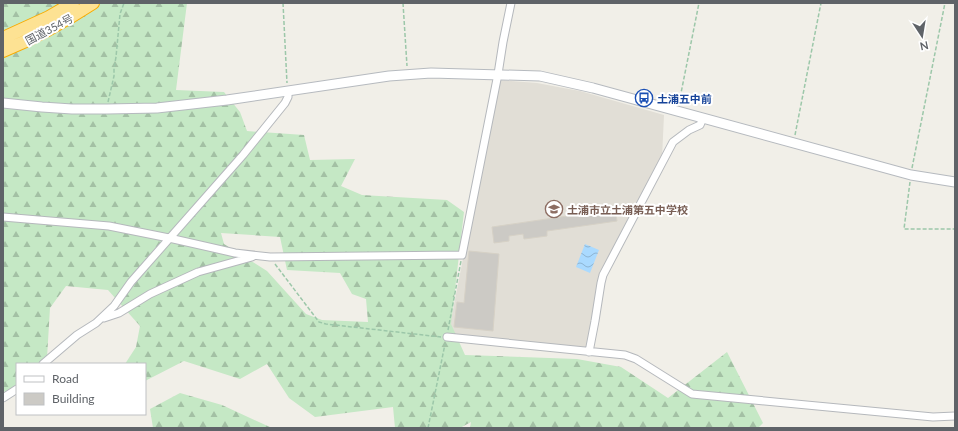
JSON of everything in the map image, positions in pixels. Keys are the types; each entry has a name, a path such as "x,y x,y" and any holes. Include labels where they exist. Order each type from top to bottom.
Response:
{"highway":[{"name":"国道354号","path":"3,38 49,17 73,3"},
{"name":"国道354号","path":"3,51 52,28 93,3"}],"street":[{"path":"3,217 109,226 235,253 270,258 462,255 511,3"},
{"path":"3,103 42,107 106,109 178,106 431,72 540,76 911,174 955,182"},
{"path":"100,320 114,306 131,282 169,238 243,155 285,103 288,97 288,91"},
{"path":"589,352 603,275 673,142 689,130 700,125 703,118"},
{"path":"44,363 76,335 100,320 119,313 150,294 198,272 256,256"},
{"path":"447,337 625,355 636,359 692,394 933,417 955,416"},
{"path":"3,398 16,390"}],"path":[{"path":"106,109 114,76 120,14 124,3"},
{"path":"283,3 288,91"},
{"path":"403,3 408,74"},
{"path":"677,112 699,3"},
{"path":"793,143 820,3"},
{"path":"945,3 911,174 904,229 955,228"},
{"path":"428,428 462,255"},
{"path":"270,258 319,322 447,337"}],"shaded area":[{"name":"土浦市立土浦第五中学校","path":"498,80 537,83 580,91 664,115 662,158 599,276 587,344 585,347 451,335 449,330"}],"green space":[{"path":"3,3 187,3 176,90 224,92 240,112 247,131 304,135 310,160 355,159 341,186 362,195 447,200 464,212 451,324 465,355 577,359 621,367 668,398 727,352 763,423 758,428 470,428 471,422 460,428 395,428 393,407 315,417 289,398 267,364 240,379 184,361 146,380 146,363 126,363 136,347 140,326 108,290 66,286 50,308 47,358 41,363 16,363 16,386 12,390 3,392","holes":["221,233 280,237 287,270 340,273 352,294 366,299 368,322 322,320 306,314 267,271 224,244"]},
{"path":"180,393 222,405 272,428 153,428 150,409"}],"water":[{"path":"585,244 599,250 590,273 576,267"}],"building":[{"path":"615,209 617,221 547,231 547,236 524,239 523,234 509,236 509,241 494,243 492,227"},
{"path":"469,251 499,254 493,331 454,327 457,302 464,303"}],"place":[{"name":"土浦五中前","path":"644,98"},
{"name":"土浦市立土浦第五中学校","path":"554,209"}]}
